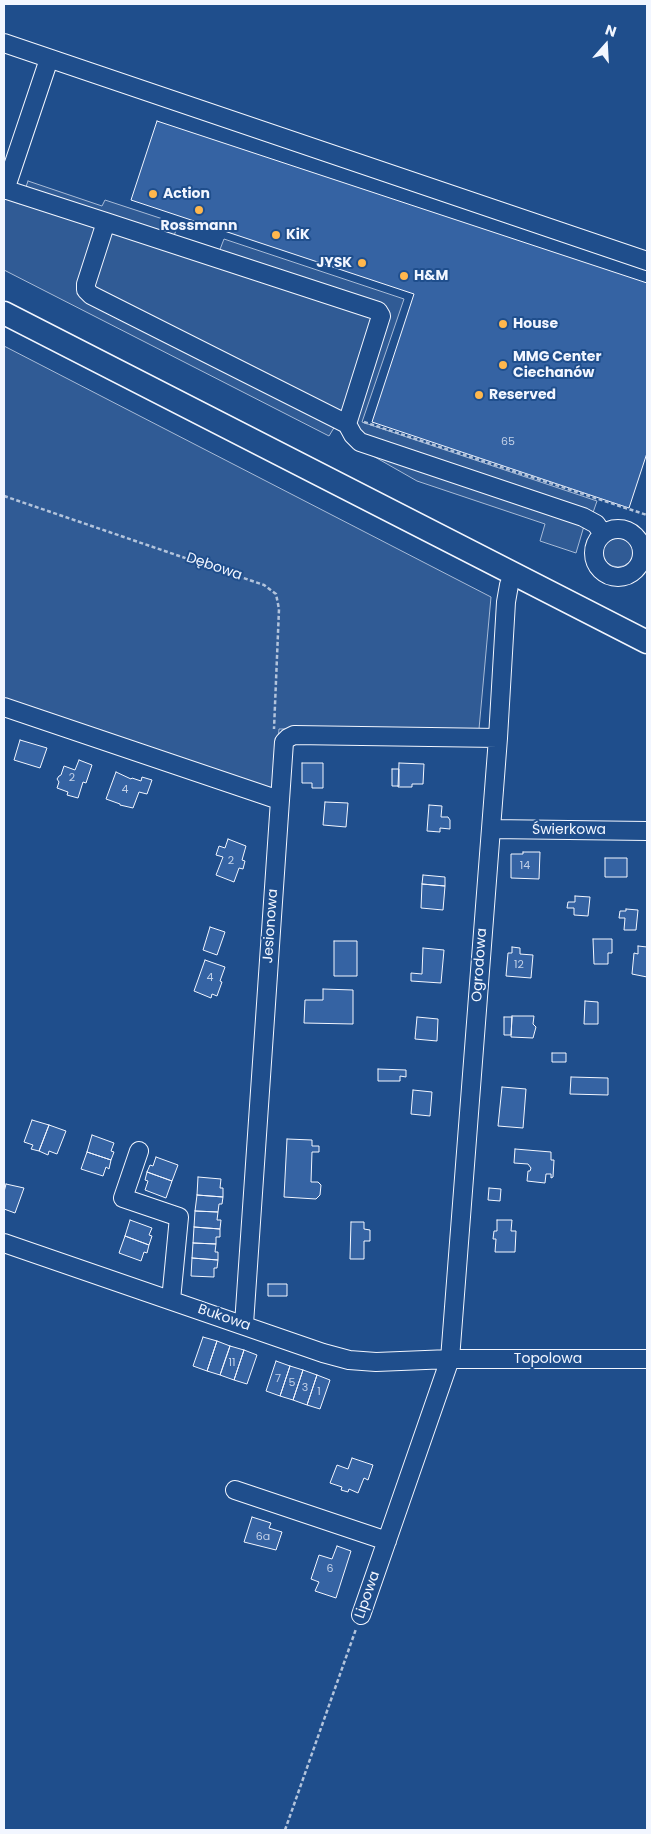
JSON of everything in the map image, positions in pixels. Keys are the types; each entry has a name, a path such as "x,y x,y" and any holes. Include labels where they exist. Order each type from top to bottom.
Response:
{"main road":[{"path":"4,313 647,642"}],"street":[{"path":"4,43 647,260"},
{"path":"49,59 4,189 378,311 381,316 347,424"},
{"path":"106,222 86,284 86,290 91,295 347,424 353,435 360,442 583,517 596,524 603,534"},
{"path":"614,529 642,531 641,575 616,577 606,575 594,560 596,541 603,534 614,529"},
{"name":"Ogrodowa","path":"450,1359 498,738 506,602 509,585 514,573"},
{"path":"4,707 279,800"},
{"path":"284,742 294,735 498,738"},
{"name":"Jesionowa","path":"244,1324 284,742"},
{"name":"Świerkowa","path":"490,830 647,830"},
{"path":"139,1152 123,1198 179,1217 172,1300"},
{"name":"Bukowa","path":"4,1243 244,1324 323,1353 349,1360 376,1362 450,1359"},
{"name":"Topolowa","path":"450,1359 647,1359"},
{"name":"Lipowa","path":"361,1615 450,1359"},
{"path":"235,1490 387,1541"}],"path":[{"path":"347,424 366,422 647,515"},
{"name":"Dębowa","path":"4,496 264,585 276,594 279,609 273,728 284,742"},
{"name":"Lipowa","path":"285,1830 361,1615"}],"shaded area":[{"path":"28,181 102,206 105,200 178,224 174,236 219,252 224,239 404,299 362,422 597,501 588,527 584,526 576,553 540,541 545,524 417,481 352,444 335,426 329,436 4,270 4,198 20,204"},
{"path":"4,346 491,597 479,729 279,729 274,795 4,698"},
{"path":"618,535 624,536 629,540 633,545 633,557 629,562 624,566 618,567 612,566 607,562 603,557 602,551 603,545 607,540 612,536"}],"building":[{"path":"157,121 647,283 647,453 629,508 372,422 414,294 131,200"},
{"path":"20,740 47,748 40,768 14,760"},
{"path":"79,760 92,765 86,783 83,782 78,798 67,795 68,792 57,788 59,782 57,779 61,775 64,766 75,770"},
{"path":"302,763 323,763 323,788 312,788 312,783 302,783"},
{"path":"399,763 424,764 423,784 412,784 412,787 398,787"},
{"path":"392,769 399,769 399,786 392,786"},
{"path":"116,772 131,779 141,781 142,777 152,780 147,794 139,792 133,808 106,799"},
{"path":"325,802 348,803 346,827 323,825"},
{"path":"429,805 442,806 441,817 448,817 450,829 440,828 440,832 427,831"},
{"path":"228,839 246,846 242,860 245,861 243,869 239,868 234,882 216,875 223,857 216,855 219,846 225,848"},
{"path":"523,852 540,852 539,879 511,878 511,854 523,854"},
{"path":"605,858 627,858 627,877 605,877"},
{"path":"423,875 445,877 445,886 422,884"},
{"path":"422,884 445,886 443,910 421,908"},
{"path":"575,896 590,897 588,916 574,915 574,908 567,908 568,902 575,902"},
{"path":"626,909 638,910 636,930 624,930 625,918 619,918 620,911 626,911"},
{"path":"210,927 225,932 217,955 203,950"},
{"path":"593,939 612,939 612,953 608,953 608,964 594,964"},
{"path":"334,941 357,941 357,976 334,976"},
{"path":"638,946 647,947 647,977 632,974 634,953 638,954"},
{"path":"512,947 520,948 520,954 533,955 531,978 506,976 508,953 512,953"},
{"path":"423,948 444,950 441,983 411,981 411,973 422,974"},
{"path":"205,960 225,967 217,996 212,994 211,998 194,991"},
{"path":"323,989 353,990 353,1024 304,1023 305,1000 323,1000"},
{"path":"585,1001 598,1002 598,1024 584,1024"},
{"path":"512,1016 534,1016 533,1024 536,1027 533,1038 511,1037"},
{"path":"417,1017 438,1019 437,1041 415,1039"},
{"path":"504,1017 512,1017 511,1035 504,1035"},
{"path":"552,1053 566,1053 566,1062 552,1062"},
{"path":"378,1069 406,1070 406,1077 400,1076 400,1081 378,1081"},
{"path":"571,1077 608,1078 608,1095 570,1094"},
{"path":"502,1087 526,1089 523,1128 498,1126"},
{"path":"413,1090 432,1092 430,1116 411,1114"},
{"path":"32,1120 49,1125 39,1151 31,1149 33,1145 24,1142"},
{"path":"49,1125 66,1131 57,1154 49,1151 48,1155 39,1151"},
{"path":"92,1135 114,1143 111,1151 114,1152 111,1160 87,1152"},
{"path":"287,1139 312,1140 312,1146 319,1146 319,1152 312,1152 311,1182 318,1182 321,1185 320,1195 316,1199 284,1197"},
{"path":"515,1149 551,1152 551,1160 554,1160 553,1177 551,1178 551,1174 546,1174 545,1183 527,1181 528,1171 531,1168 528,1164 514,1163"},
{"path":"87,1152 111,1160 109,1169 106,1167 103,1176 81,1169"},
{"path":"156,1157 178,1165 172,1181 147,1172 150,1165 153,1166"},
{"path":"147,1172 172,1181 166,1198 145,1190 148,1181 145,1180"},
{"path":"198,1177 221,1179 220,1188 223,1188 223,1197 197,1195"},
{"path":"6,1184 24,1188 15,1213 4,1209"},
{"path":"489,1188 501,1189 500,1201 488,1200"},
{"path":"197,1195 223,1197 222,1204 219,1204 218,1212 195,1211"},
{"path":"195,1211 218,1212 217,1220 221,1220 220,1229 194,1227"},
{"path":"130,1220 152,1228 149,1235 152,1236 149,1245 125,1236"},
{"path":"497,1220 512,1220 511,1231 516,1231 515,1252 495,1252 496,1239 493,1239 494,1231 497,1231"},
{"path":"351,1222 364,1222 364,1229 370,1230 370,1241 364,1241 364,1259 350,1259"},
{"path":"194,1227 220,1229 220,1237 216,1237 216,1244 193,1243"},
{"path":"125,1236 149,1245 147,1253 144,1252 141,1261 119,1253"},
{"path":"193,1243 216,1244 215,1252 218,1252 218,1260 192,1258"},
{"path":"192,1258 218,1260 217,1268 214,1268 214,1277 191,1276"},
{"path":"268,1284 287,1284 287,1296 268,1296"},
{"path":"203,1337 217,1341 207,1371 193,1366"},
{"path":"217,1341 230,1346 220,1375 207,1371"},
{"path":"230,1346 244,1350 234,1380 220,1375"},
{"path":"244,1350 257,1355 247,1384 234,1380"},
{"path":"276,1361 290,1366 280,1396 266,1391"},
{"path":"290,1366 303,1370 293,1400 280,1396"},
{"path":"303,1370 317,1375 307,1405 293,1400"},
{"path":"317,1375 330,1380 320,1409 307,1405"},
{"path":"352,1458 373,1465 368,1480 364,1478 358,1493 349,1489 348,1492 341,1490 342,1487 330,1483 337,1465 348,1469"},
{"path":"252,1517 271,1523 269,1528 282,1532 276,1550 244,1542"},
{"path":"337,1546 351,1551 336,1598 315,1591 319,1582 311,1579 319,1555 332,1559"}],"place":[{"name":"Action","path":"153,194"},
{"name":"Rossmann","path":"199,210"},
{"name":"KiK","path":"276,235"},
{"name":"JYSK","path":"362,263"},
{"name":"H&M","path":"404,276"},
{"name":"House","path":"503,324"},
{"name":"MMG Center Ciechanów","path":"503,365"},
{"name":"Reserved","path":"479,395"}]}
